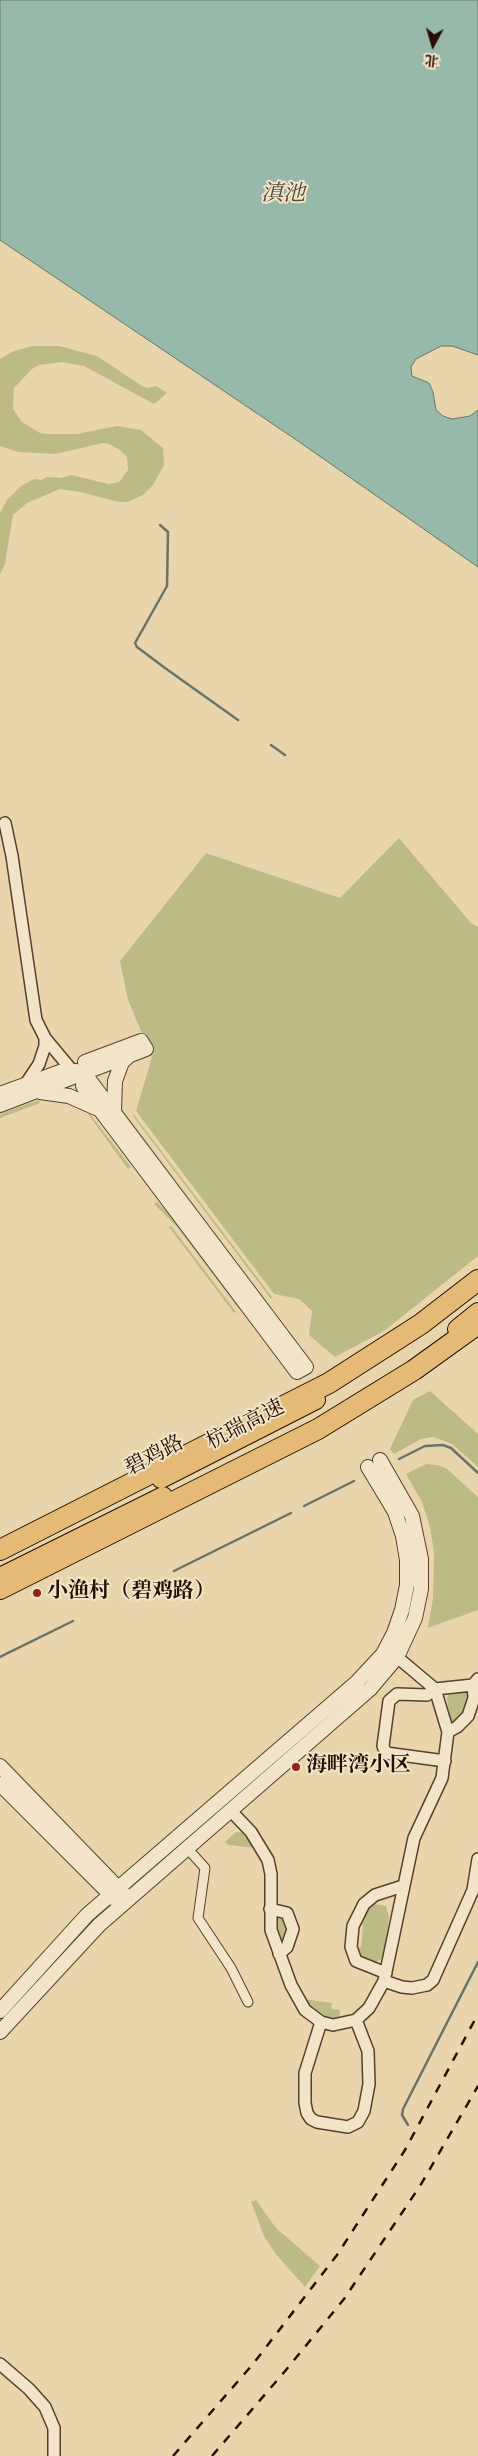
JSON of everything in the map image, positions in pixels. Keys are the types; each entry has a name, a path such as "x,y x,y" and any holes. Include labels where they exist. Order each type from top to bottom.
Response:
{"highway":[{"name":"杭瑞高速","path":"0,1550 329,1384 421,1324 478,1280"},
{"name":"碧鸡路","path":"0,1560 310,1403 387,1357 478,1291"},
{"name":"碧鸡路","path":"0,1577 327,1413 399,1370 478,1312"},
{"name":"杭瑞高速","path":"0,1589 334,1420 414,1370 478,1324"},
{"path":"0,1595 141,1519"}],"street":[{"path":"6,823 36,1020 45,1038 70,1068"},
{"path":"30,1088 45,1038"},
{"path":"0,1094 30,1088 84,1073 146,1049 142,1041 93,1059 57,1073 30,1088 0,1105"},
{"path":"108,1113 115,1080 122,1062 130,1055"},
{"path":"84,1073 93,1059"},
{"path":"30,1088 80,1099 108,1113 306,1367 298,1372 108,1113 84,1073 76,1071 57,1073"},
{"path":"0,2011 87,1915 357,1682 375,1664 389,1644 399,1622 405,1598 408,1572 406,1548 395,1512 374,1464 412,1516 421,1559 418,1603 410,1632 397,1657 370,1689 99,1925 0,2032"},
{"path":"231,1811 251,1832 268,1860 271,1874 271,1930 291,1985 304,2010 321,2022 333,2024 356,2020 369,2008 385,1977 414,1838 438,1788 448,1732 435,1688 397,1657"},
{"path":"444,1761 386,1753 383,1746 387,1706 392,1698 403,1693 426,1695 435,1688 476,1682 474,1698 468,1716 457,1727 448,1732"},
{"path":"0,1766 114,1891"},
{"path":"0,1784 125,1902"},
{"path":"187,1848 205,1868 198,1918 231,1968 248,2002"},
{"path":"403,1886 375,1894 364,1904 353,1926 351,1947 356,1961 402,1987 412,1988 428,1985 433,1980 473,1890 478,1859"},
{"path":"270,1909 288,1913 292,1929 287,1947 279,1954"},
{"path":"321,2022 304,2072 307,2113 311,2119 317,2122 348,2127 358,2122 364,2111 369,2084 368,2051 356,2020"},
{"path":"0,2364 40,2400 49,2414 56,2436 54,2456"}],"shaded area":[{"path":"33,346 59,346 97,356 142,386 148,388 156,386 167,393 154,404 84,366 62,362 39,365 32,369 14,388 13,409 22,422 40,433 47,434 77,434 117,426 141,430 163,448 164,465 153,485 143,495 127,502 118,502 81,492 60,489 27,503 13,515 5,564 0,574 0,513 7,500 21,486 34,479 41,480 47,477 61,478 71,475 109,484 119,482 128,470 127,457 120,450 109,444 103,443 55,454 19,452 0,446 0,359 14,351"},
{"path":"399,838 471,923 478,927 478,1256 384,1331 335,1357 309,1335 312,1311 299,1299 274,1294 136,1111 152,1057 128,1000 120,961 206,853 340,898"},
{"path":"39,1100 40,1103 0,1118 0,1114"},
{"path":"120,1109 122,1109 267,1305"},
{"path":"88,1114 90,1114 131,1167 128,1169"},
{"path":"133,1116 272,1297 271,1299"},
{"path":"157,1202 172,1216 243,1309 239,1309 177,1227 154,1204"},
{"path":"171,1226 236,1312 234,1313 169,1227"},
{"path":"430,1391 478,1434 478,1467 452,1444 434,1437 421,1439 394,1454 390,1449 413,1400"},
{"path":"426,1464 446,1468 478,1497 478,1610 428,1628 433,1598 434,1552 430,1527 422,1502 406,1474"},
{"path":"468,1690 471,1695 467,1711 453,1724 450,1723 447,1698 450,1692"},
{"path":"236,1832 247,1833 256,1848 228,1845 225,1842"},
{"path":"374,1904 386,1906 389,1917 385,1952 380,1960 374,1963 361,1959 356,1947 361,1947 363,1925 358,1924 368,1907"},
{"path":"276,1913 282,1914 289,1924 286,1943 281,1944 276,1930"},
{"path":"302,1999 332,2003 331,2009 340,2010 339,2020 329,2020 317,2014"},
{"path":"256,2200 276,2228 320,2266 305,2287 275,2253 264,2236 251,2202"}],"water":[{"name":"滇池","path":"0,0 478,0 478,355 452,346 441,346 416,359 411,367 412,376 429,383 433,392 436,410 443,416 452,419 470,416 478,410 478,567 298,441 0,240"}],"waterway":[{"path":"160,525 168,532 167,586 135,643 137,647 165,668 238,720"},
{"path":"271,745 285,755"},
{"path":"399,1459 425,1446 443,1445 451,1448 478,1473"},
{"path":"304,1506 354,1481"},
{"path":"174,1571 291,1513"},
{"path":"0,1657 73,1621"},
{"path":"408,2125 402,2115 403,2109 478,1962"}],"railway":[{"path":"173,2456 253,2364 337,2255 405,2150 478,2014"},
{"path":"212,2456 344,2299 420,2186 478,2086"}],"place":[{"name":"小渔村（碧鸡路）","path":"37,1593"},
{"name":"海畔湾小区","path":"296,1767"}]}
